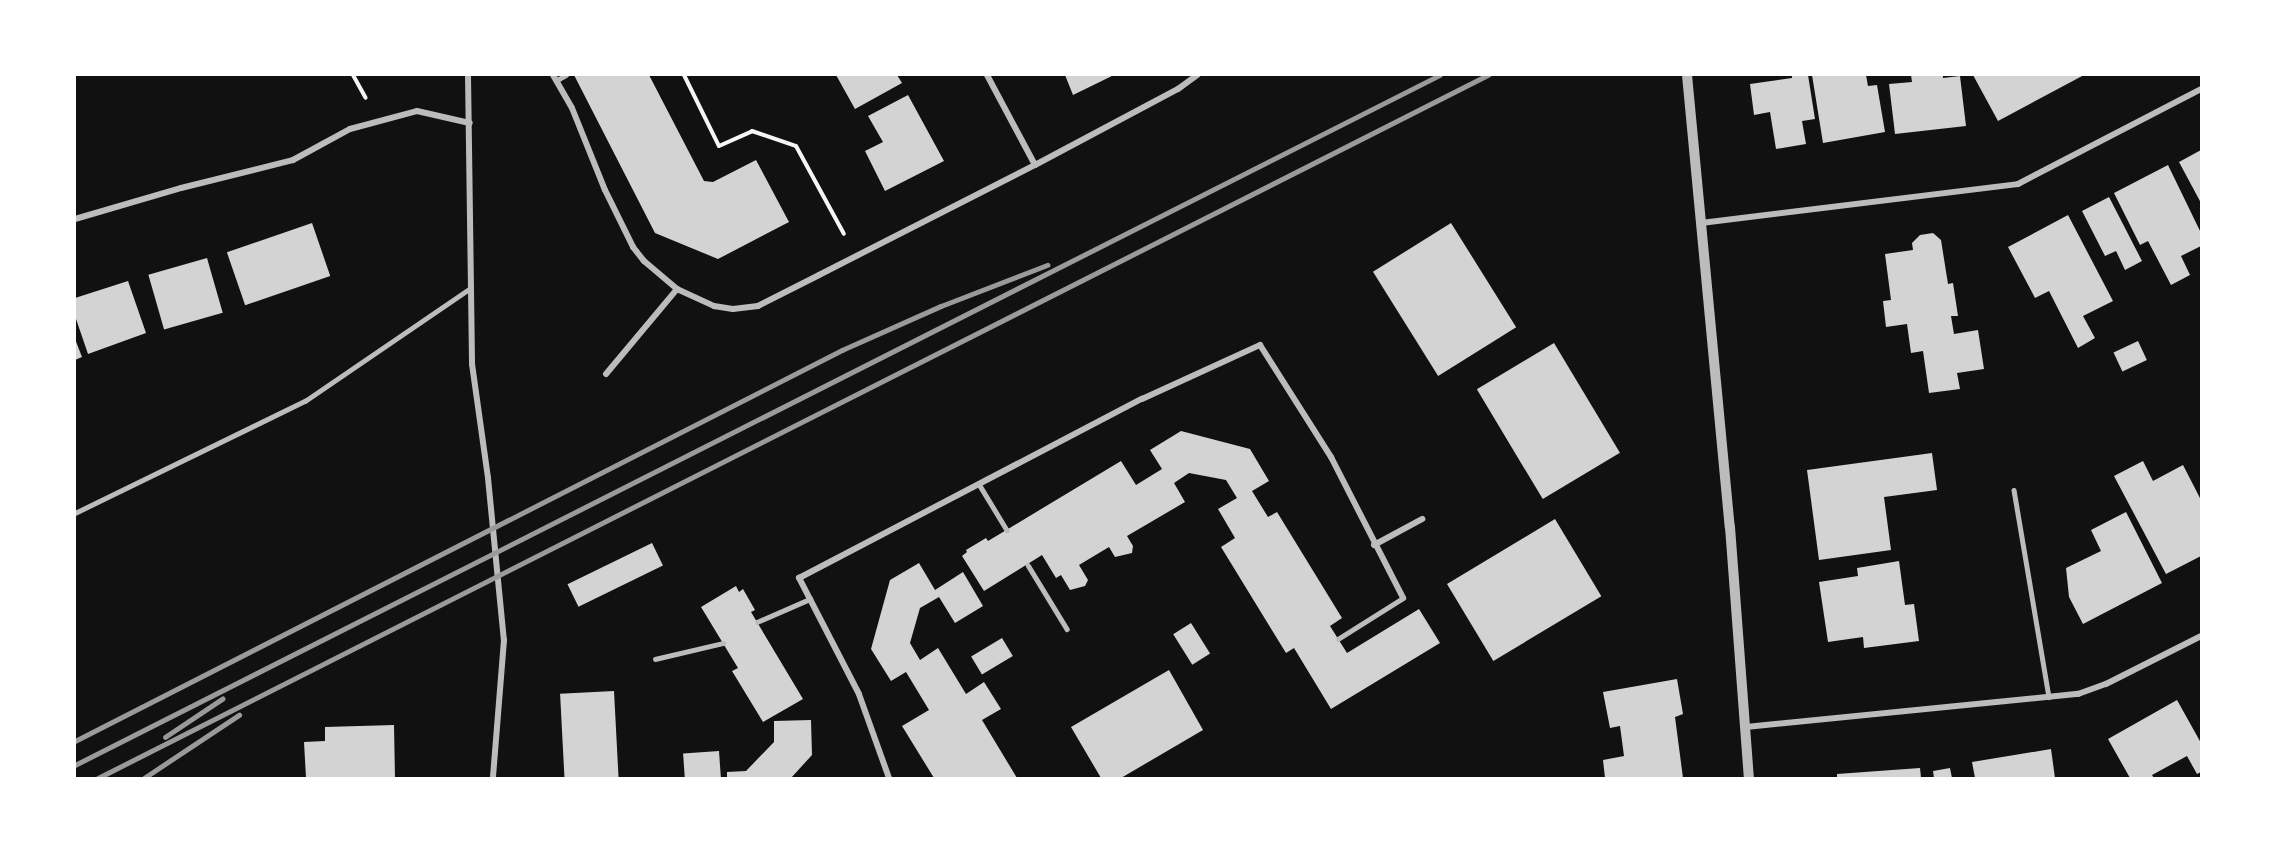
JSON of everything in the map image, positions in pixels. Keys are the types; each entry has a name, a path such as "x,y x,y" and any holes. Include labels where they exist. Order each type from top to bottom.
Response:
{"street":[{"path":"468,75 471,364 488,478 504,640 493,778"},
{"path":"987,75 1035,165"},
{"path":"555,78 573,108 623,232 644,261 677,289 714,306 745,308 758,306 1035,165 1178,89 1197,75"},
{"path":"1687,75 1730,527 1749,778"},
{"path":"1700,223 2018,184 2201,90"},
{"path":"75,219 181,188 293,160 350,129 417,111 470,123"},
{"path":"606,374 677,289"},
{"path":"889,778 859,694 799,578 1142,399 1260,345 1330,457 1403,598"},
{"path":"1374,544 1422,519"},
{"path":"1746,728 2078,694 2106,684 2201,636"}],"lane":[{"path":"555,78 566,75"},
{"path":"75,513 305,401 469,289"},
{"path":"979,484 1007,530"},
{"path":"2014,490 2049,697"},
{"path":"1028,565 1066,629"},
{"path":"1338,639 1403,598"},
{"path":"757,622 810,599"},
{"path":"655,659 723,643"}],"path":[{"path":"684,75 719,146 752,131 796,146 856,256"}],"building":[{"path":"574,75 649,75 704,181 713,182 756,160 789,222 718,259 655,233"},
{"path":"836,75 897,75 902,83 855,109"},
{"path":"1065,75 1114,75 1073,95"},
{"path":"1792,75 1808,75 1815,119 1802,121 1806,144 1776,149 1770,112 1754,115 1750,84 1792,78"},
{"path":"1812,75 1866,75 1868,86 1877,85 1885,132 1823,143"},
{"path":"1911,75 1943,75 1943,78 1960,76 1966,126 1895,134 1889,84 1912,82"},
{"path":"1973,75 2084,75 1998,121"},
{"path":"908,95 944,161 885,191 865,151 883,142 868,116"},
{"path":"2201,150 2201,203 2179,162"},
{"path":"2168,165 2201,233 2201,246 2181,256 2190,275 2171,285 2148,241 2140,245 2114,193"},
{"path":"2109,197 2142,261 2125,270 2116,251 2105,256 2082,211"},
{"path":"2068,215 2113,301 2083,316 2095,338 2078,348 2049,291 2035,298 2008,247"},
{"path":"312,223 330,276 245,305 227,252"},
{"path":"1451,223 1516,327 1438,376 1373,272"},
{"path":"1933,233 1941,240 1948,284 1953,283 1958,316 1951,316 1954,334 1978,330 1984,369 1957,373 1960,389 1929,393 1923,351 1911,353 1907,324 1886,327 1883,301 1891,300 1885,254 1913,250 1912,243 1920,235"},
{"path":"207,258 223,313 164,330 148,275"},
{"path":"128,281 146,333 88,354 75,316 75,298"},
{"path":"75,339 82,357 75,360"},
{"path":"2138,341 2147,360 2122,371 2114,352"},
{"path":"1554,343 1620,453 1543,499 1477,389"},
{"path":"1181,431 1250,449 1269,481 1252,491 1268,517 1277,512 1342,618 1330,626 1347,653 1419,609 1440,643 1331,709 1294,648 1286,653 1221,547 1235,538 1218,509 1237,498 1226,480 1189,473 1174,483 1185,502 1127,536 1133,546 1132,553 1115,557 1109,547 1079,565 1088,580 1085,586 1070,590 1061,575 1056,578 1042,555 984,591 962,556 967,552 966,550 986,538 988,541 1121,461 1136,485 1162,469 1150,450"},
{"path":"1932,453 1937,490 1884,497 1891,550 1819,560 1807,470"},
{"path":"2143,461 2153,481 2183,465 2201,500 2201,556 2166,574 2114,476"},
{"path":"2126,512 2162,583 2083,624 2069,597 2066,568 2101,551 2091,530"},
{"path":"1555,519 1601,596 1493,661 1447,584"},
{"path":"652,543 663,565 578,607 568,584"},
{"path":"1899,561 1905,605 1914,604 1919,641 1864,648 1863,637 1828,642 1819,582 1858,576 1857,568"},
{"path":"919,563 935,590 963,572 983,606 955,623 939,597 920,608 910,643 920,660 938,648 966,694 984,682 1001,709 982,720 1017,778 934,778 902,726 929,710 906,672 891,681 871,649 890,580"},
{"path":"736,586 739,592 743,589 755,610 751,612 803,699 763,722 732,671 738,668 701,607"},
{"path":"1191,623 1210,654 1192,665 1173,634"},
{"path":"1002,638 1013,656 982,675 971,657"},
{"path":"1169,670 1203,730 1121,778 1101,778 1071,727"},
{"path":"1677,679 1683,714 1675,717 1683,778 1605,778 1603,760 1624,756 1620,726 1610,728 1603,692"},
{"path":"614,691 619,778 564,778 560,694"},
{"path":"2177,700 2201,743 2201,772 2197,774 2187,756 2152,775 2154,778 2130,778 2108,739"},
{"path":"811,720 812,755 791,778 727,778 727,772 746,771 774,742 774,721"},
{"path":"394,725 395,778 306,778 304,742 325,741 325,727"},
{"path":"2051,749 2055,778 1975,778 1972,762"},
{"path":"719,751 721,778 685,778 683,754"},
{"path":"1920,768 1921,778 1837,778 1837,774"},
{"path":"1950,768 1952,778 1934,778 1933,771"}],"railway":[{"path":"75,765 1440,75"},
{"path":"98,778 1488,75"},
{"path":"75,741 842,350 941,306 1047,265"},
{"path":"165,737 222,699"},
{"path":"144,778 239,715"}]}
